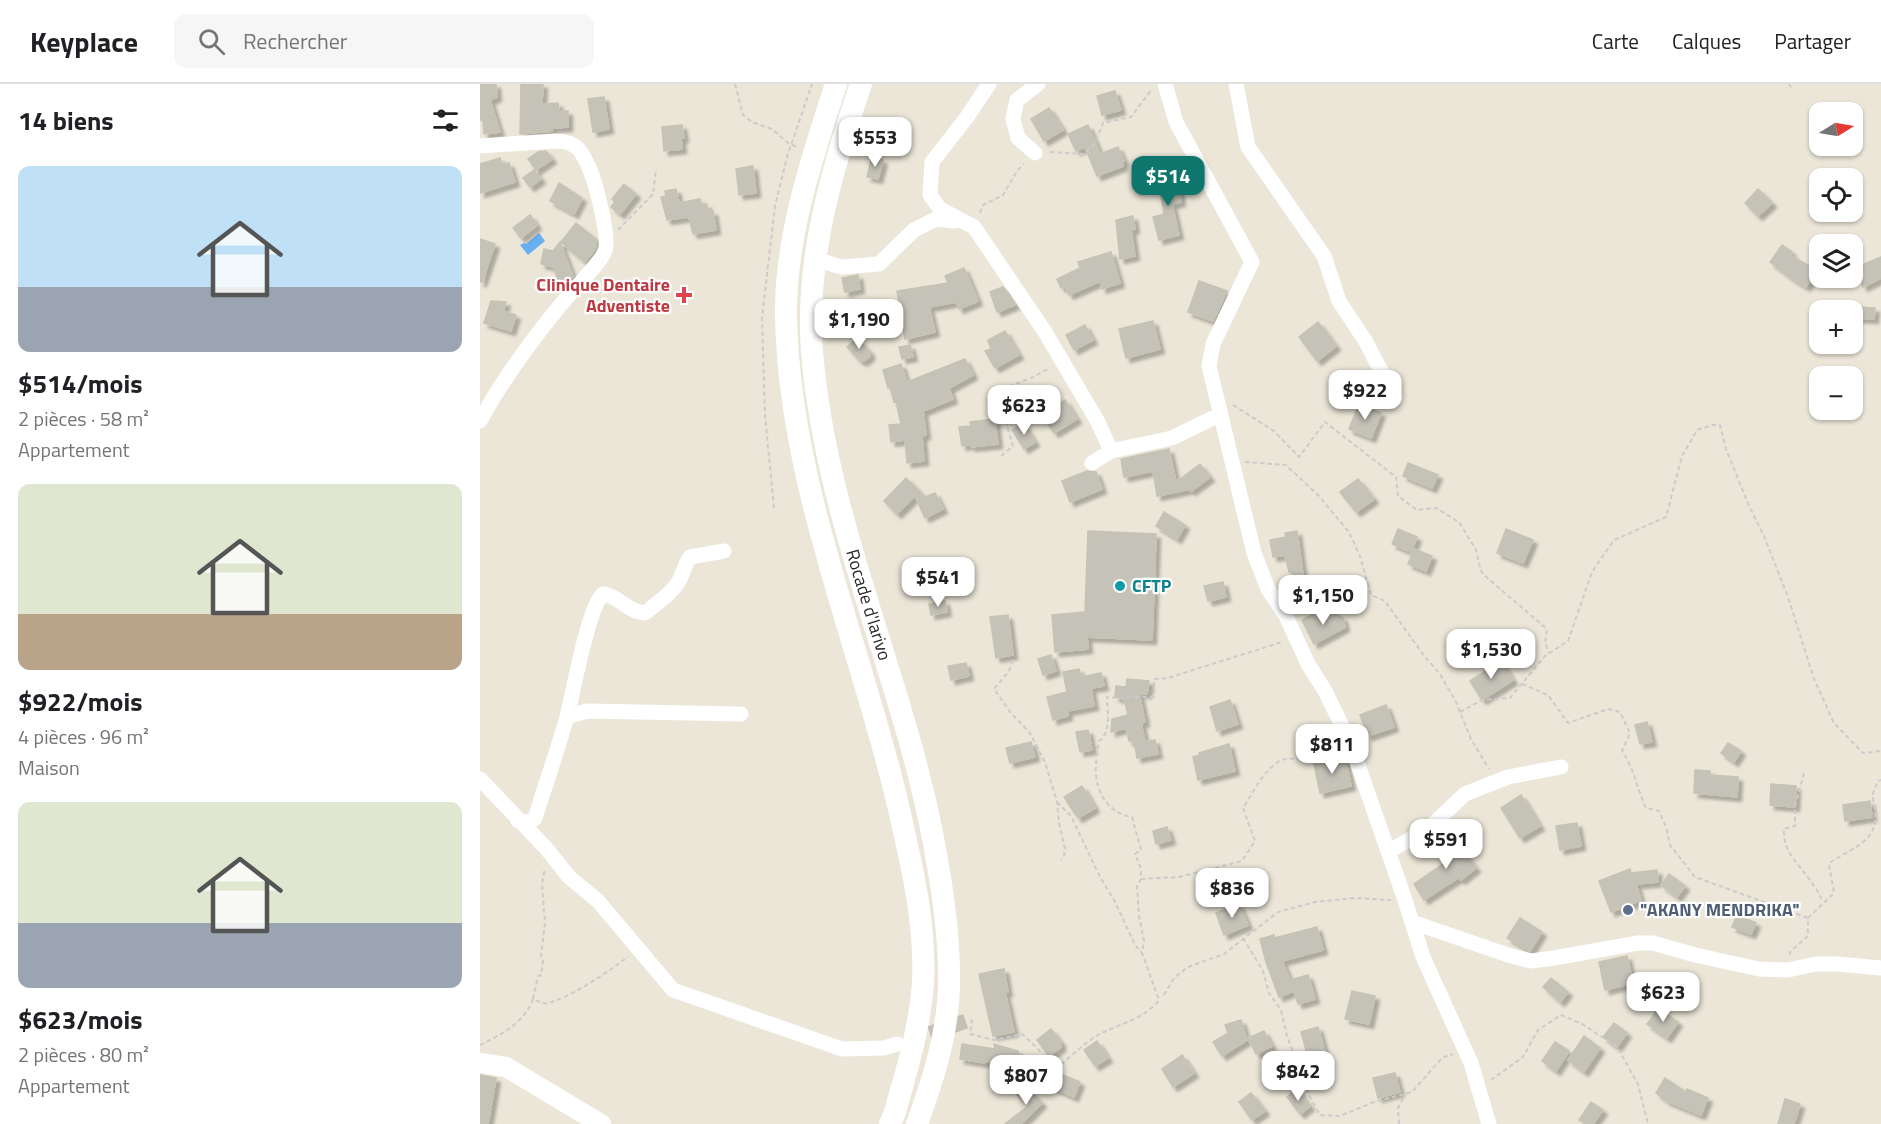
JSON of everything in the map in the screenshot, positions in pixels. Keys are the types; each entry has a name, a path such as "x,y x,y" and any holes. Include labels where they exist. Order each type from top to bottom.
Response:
{"main road":[{"name":"Rocade d'Iarivo","path":"836,84 808,169 796,225 786,313 788,356 794,411 810,494 888,762 906,838 918,905 923,981 919,1023 890,1124"},
{"name":"Rocade d'Iarivo","path":"861,84 841,144 823,215 812,292 812,349 819,416 838,502 906,725 931,818 943,892 949,990 943,1041 917,1124"}],"street":[{"path":"989,84 932,162 930,195 940,209 969,224 1045,332 1098,422 1111,452"},
{"path":"1035,153 1018,138 1013,119 1017,100 1038,84"},
{"path":"1165,84 1176,122 1252,262 1213,344 1209,366 1254,553 1268,589 1286,616 1308,664 1325,691 1350,742 1389,851 1423,957 1466,1052 1489,1124"},
{"path":"1236,84 1248,147 1324,256 1340,301 1366,342 1395,398"},
{"path":"480,146 555,141 567,141 575,145 583,154 592,174 608,241 605,253 557,310 500,389 480,421"},
{"path":"816,259 841,267 879,264 914,230 936,219 969,224"},
{"path":"1092,463 1111,452 1172,438 1220,416"},
{"path":"518,820 530,822 535,818 567,717 587,632 598,598 603,594 609,595 633,611 645,613 672,590 681,578 683,567 690,557 724,551"},
{"path":"567,717 587,711 741,714"},
{"path":"1389,851 1427,830 1466,794 1508,777 1561,767"},
{"path":"480,779 550,852 569,877 597,901 672,990 842,1049 884,1048 897,1044"},
{"path":"1412,922 1531,961 1638,943 1653,943 1759,969 1788,970 1826,964 1881,968"},
{"path":"480,1063 506,1067 601,1124"}],"path":[{"path":"735,84 743,115 752,122 772,129 788,143 799,148"},
{"path":"969,224 983,205 1003,195 1017,171 1035,153 1084,154 1095,143 1103,123 1131,117 1155,84"},
{"path":"608,241 653,194 656,169"},
{"path":"1001,456 1012,446 999,399 1002,389 1064,364"},
{"path":"1233,405 1274,431 1299,457 1325,422 1396,477 1398,496 1417,510 1436,508 1460,522 1476,550 1481,571 1485,576 1547,629 1545,643 1549,653"},
{"path":"1460,712 1482,700 1510,698 1549,653 1568,641 1592,572 1614,540 1666,517 1682,456 1697,430 1720,425 1726,449 1764,536 1788,597 1814,679 1834,723 1863,753 1881,751"},
{"path":"1239,461 1286,465 1319,496 1349,532 1360,556 1371,595 1385,601 1440,674 1471,739 1497,782"},
{"path":"1142,953 1144,941 1139,916 1137,886 1141,879 1141,869 1135,854 1141,850 1140,843 1132,817 1122,816 1103,801 1098,788 1095,766 1099,741 1105,737 1108,727 1107,697 1126,699 1130,696 1154,697 1154,679 1168,678 1295,636"},
{"path":"1013,660 1009,670 994,689 1011,713 1030,733 1045,762 1058,802 1059,823 1065,849 1061,860"},
{"path":"1522,684 1548,695 1568,723 1608,709 1620,712 1630,733 1622,751 1630,762 1641,797 1646,808 1659,811 1670,845 1695,877 1808,918"},
{"path":"1141,879 1179,877 1242,861 1255,841 1243,808 1260,781 1273,766 1283,760 1323,754 1335,746 1350,742"},
{"path":"1804,772 1795,807 1795,826 1784,829 1783,840 1791,857 1812,883 1822,900"},
{"path":"1788,970 1790,952 1808,936 1808,918 1834,893 1829,865 1864,843 1873,830 1876,814 1871,797 1878,781 1881,780"},
{"path":"1875,788 1881,789"},
{"path":"972,1018 970,1035 994,1040 1022,1034 1038,1050 1053,1071 1096,1036 1141,1016 1153,1008 1159,1000 1142,953 1135,945 1071,816 1058,802"},
{"path":"480,1045 521,1019 533,999 543,961 541,957 545,923 542,884 545,864 550,852"},
{"path":"1164,995 1174,978 1188,967 1224,954 1278,912 1315,902 1354,898 1393,900 1404,897"},
{"path":"1243,938 1263,971 1269,993 1281,1010 1287,1036 1310,1097 1320,1115 1340,1116 1374,1102 1413,1092 1442,1058 1458,1052 1466,1052"},
{"path":"533,999 548,1003 572,993 614,968 638,950"},
{"path":"1479,1088 1505,1072 1523,1057 1538,1030 1561,1016 1582,1024 1617,1047 1638,1084 1648,1124"},
{"path":"1399,1124 1398,1108 1405,1095"}],"water":[{"path":"539,233 545,241 528,255 520,245 526,244"}],"building":[{"path":"480,84 496,84 497,97 490,100 500,132 484,134 483,120 480,120"},
{"path":"521,84 543,84 542,104 558,103 559,111 568,111 568,127 520,134"},
{"path":"1115,91 1121,110 1102,115 1097,96"},
{"path":"604,97 609,129 593,132 588,99"},
{"path":"1049,108 1063,130 1044,141 1031,119"},
{"path":"682,125 684,138 681,138 682,149 664,151 662,127"},
{"path":"1088,125 1100,154 1118,147 1124,161 1123,166 1097,176 1085,147 1076,151 1068,134"},
{"path":"546,151 552,159 536,170 528,159 538,152"},
{"path":"872,157 883,160 878,179 867,177"},
{"path":"500,158 502,165 509,163 515,182 480,193 480,164"},
{"path":"753,166 756,193 739,195 736,169"},
{"path":"534,170 541,179 530,187 523,178"},
{"path":"1177,173 1181,202 1172,204 1179,235 1159,240 1153,217 1164,214 1158,176"},
{"path":"559,183 582,198 574,214 550,201"},
{"path":"624,184 636,194 620,214 611,207 615,202 612,199"},
{"path":"676,189 679,203 700,199 701,205 707,204 708,212 713,211 716,230 693,234 689,217 667,220 661,197 666,196 665,191"},
{"path":"1758,189 1772,203 1758,216 1745,203"},
{"path":"530,215 537,225 521,238 513,228"},
{"path":"1133,216 1135,229 1131,230 1135,256 1120,259 1116,220"},
{"path":"576,223 596,239 596,248 585,262 561,242"},
{"path":"480,239 495,244 482,282 480,282"},
{"path":"560,242 573,277 558,282 554,267 541,264 544,249 553,251"},
{"path":"1782,245 1792,252 1790,255 1809,266 1809,282 1806,287 1791,278 1770,262"},
{"path":"1111,252 1120,283 1102,289 1100,281 1069,295 1065,286 1061,288 1057,279 1080,268 1078,262"},
{"path":"1881,257 1881,278 1863,287 1863,265"},
{"path":"964,268 978,301 959,309 956,302 929,307 935,332 905,339 897,291 948,283 945,276"},
{"path":"858,275 860,289 845,292 842,278"},
{"path":"1199,281 1227,291 1213,321 1188,312"},
{"path":"1003,287 1015,305 997,312 990,292"},
{"path":"491,301 506,302 503,311 516,315 511,331 484,323"},
{"path":"1863,307 1875,308 1874,319 1863,318"},
{"path":"1153,321 1160,349 1126,358 1119,329"},
{"path":"1318,322 1336,346 1317,361 1299,337"},
{"path":"1085,325 1093,340 1074,350 1066,335"},
{"path":"1005,331 1019,355 995,368 985,351 991,349 988,340"},
{"path":"857,338 870,352 870,356 864,361 860,361 847,347"},
{"path":"910,345 913,357 902,359 899,347"},
{"path":"965,359 973,375 949,388 953,399 923,411 926,435 922,436 924,461 907,463 905,440 891,442 889,425 901,424 896,401 894,402 890,387 888,388 883,370 901,364 907,382"},
{"path":"1065,400 1077,419 1054,433 1042,415"},
{"path":"1359,404 1381,413 1371,438 1349,429"},
{"path":"995,419 998,444 962,446 959,427 971,426 970,422"},
{"path":"1023,423 1035,442 1024,449 1012,430"},
{"path":"1169,449 1176,482 1200,464 1210,477 1191,491 1190,489 1157,496 1153,471 1124,477 1121,459"},
{"path":"1408,463 1438,475 1432,488 1403,476"},
{"path":"1087,471 1096,472 1102,489 1070,502 1062,481"},
{"path":"906,478 925,497 935,493 943,509 925,518 915,496 897,514 884,501"},
{"path":"1358,479 1374,499 1356,512 1340,492"},
{"path":"1164,512 1185,525 1177,539 1156,526"},
{"path":"1398,529 1417,537 1411,552 1392,544"},
{"path":"1506,529 1533,540 1523,563 1497,553"},
{"name":"CFTP","path":"1088,531 1156,534 1152,640 1087,637 1088,649 1055,652 1052,615 1085,612"},
{"path":"1297,531 1303,575 1293,576 1292,572 1289,572 1285,555 1273,557 1270,540 1286,537 1285,533"},
{"path":"1414,549 1432,556 1426,571 1408,564"},
{"path":"1223,582 1226,597 1208,601 1204,586"},
{"path":"945,601 947,612 931,615 929,604"},
{"path":"1317,612 1319,614 1334,613 1343,618 1345,627 1314,644 1302,620"},
{"path":"1008,615 1013,655 996,658 990,617"},
{"path":"1051,655 1056,671 1043,675 1038,659"},
{"path":"1501,661 1513,680 1482,700 1470,681"},
{"path":"966,663 969,676 951,680 948,666"},
{"path":"1079,669 1081,677 1101,673 1104,686 1091,688 1094,706 1067,711 1068,716 1053,720 1047,697 1067,692 1063,672"},
{"path":"1127,679 1149,681 1147,694 1139,693 1145,722 1141,723 1145,742 1155,740 1158,754 1137,758 1134,740 1129,741 1126,728 1111,732 1112,719 1128,715 1124,699 1115,697 1116,686 1126,687"},
{"path":"1230,700 1238,724 1217,731 1210,707"},
{"path":"1386,705 1394,727 1368,736 1360,715"},
{"path":"1647,722 1652,742 1640,744 1635,725"},
{"path":"1088,730 1092,750 1080,752 1076,732"},
{"path":"1031,742 1035,757 1010,763 1006,748"},
{"path":"1728,743 1741,751 1734,762 1721,753"},
{"path":"1229,744 1235,771 1198,780 1193,757"},
{"path":"1345,757 1351,786 1320,793 1314,764"},
{"path":"1695,770 1710,771 1710,775 1738,777 1737,797 1694,793"},
{"path":"1771,784 1796,786 1795,807 1770,805"},
{"path":"1082,786 1095,808 1078,818 1064,797"},
{"path":"1521,795 1540,826 1520,838 1501,808"},
{"path":"1870,801 1872,817 1845,821 1843,805"},
{"path":"1577,823 1581,846 1560,850 1556,826"},
{"path":"1167,827 1171,840 1156,844 1153,831"},
{"path":"1452,837 1476,868 1461,880 1459,877 1424,900 1414,884 1447,861 1437,849"},
{"path":"1630,869 1631,873 1657,870 1658,882 1636,884 1641,900 1611,912 1599,881"},
{"path":"1669,874 1685,886 1677,897 1661,885"},
{"path":"1239,904 1248,925 1224,935 1216,913"},
{"path":"1737,915 1756,923 1751,934 1732,927"},
{"path":"1520,918 1542,932 1530,951 1507,938"},
{"path":"1317,927 1323,950 1282,961 1290,980 1308,975 1315,999 1298,1004 1294,991 1279,997 1260,939 1274,935 1275,938"},
{"path":"1627,956 1633,983 1605,990 1599,962"},
{"path":"1004,969 1008,992 1005,992 1014,1032 993,1036 979,974"},
{"path":"1551,978 1568,992 1560,1002 1543,987"},
{"path":"1352,991 1375,996 1369,1024 1345,1019"},
{"path":"1658,1009 1678,1022 1667,1038 1647,1024"},
{"path":"1241,1020 1247,1040 1222,1056 1213,1042 1228,1033 1225,1025"},
{"path":"1614,1023 1627,1033 1617,1047 1603,1037"},
{"path":"1318,1027 1325,1052 1308,1057 1301,1032"},
{"path":"1051,1029 1061,1042 1061,1047 1049,1056 1037,1040"},
{"path":"1264,1031 1272,1046 1256,1054 1248,1038"},
{"path":"1584,1036 1600,1048 1584,1072 1568,1060"},
{"path":"1097,1041 1108,1058 1095,1066 1084,1050"},
{"path":"1555,1042 1569,1051 1556,1071 1542,1061"},
{"path":"962,1044 995,1049 994,1044 1018,1051 1019,1070 986,1061 985,1063 960,1059"},
{"path":"1182,1055 1194,1073 1173,1087 1162,1069"},
{"path":"1058,1073 1080,1082 1074,1097 1053,1088"},
{"path":"1395,1073 1400,1092 1378,1098 1373,1078"},
{"path":"480,1075 496,1078 488,1124 480,1124"},
{"path":"1665,1078 1686,1092 1687,1089 1708,1098 1701,1115 1667,1101 1656,1093"},
{"path":"1024,1085 1042,1103 1021,1124 1005,1124 1028,1106 1016,1094"},
{"path":"1297,1089 1310,1106 1300,1114 1287,1097"},
{"path":"1251,1093 1265,1111 1252,1120 1239,1102"},
{"path":"1785,1099 1800,1104 1794,1124 1778,1124"},
{"path":"1591,1102 1603,1110 1593,1124 1586,1124 1579,1120"}],"tunnel":[{"path":"908,1041 972,1019"}],"place":[{"name":"Clinique Dentaire Adventiste","path":"684,295"},
{"name":"CFTP","path":"1120,586"},
{"name":"\"AKANY MENDRIKA\"","path":"1628,910"}]}
